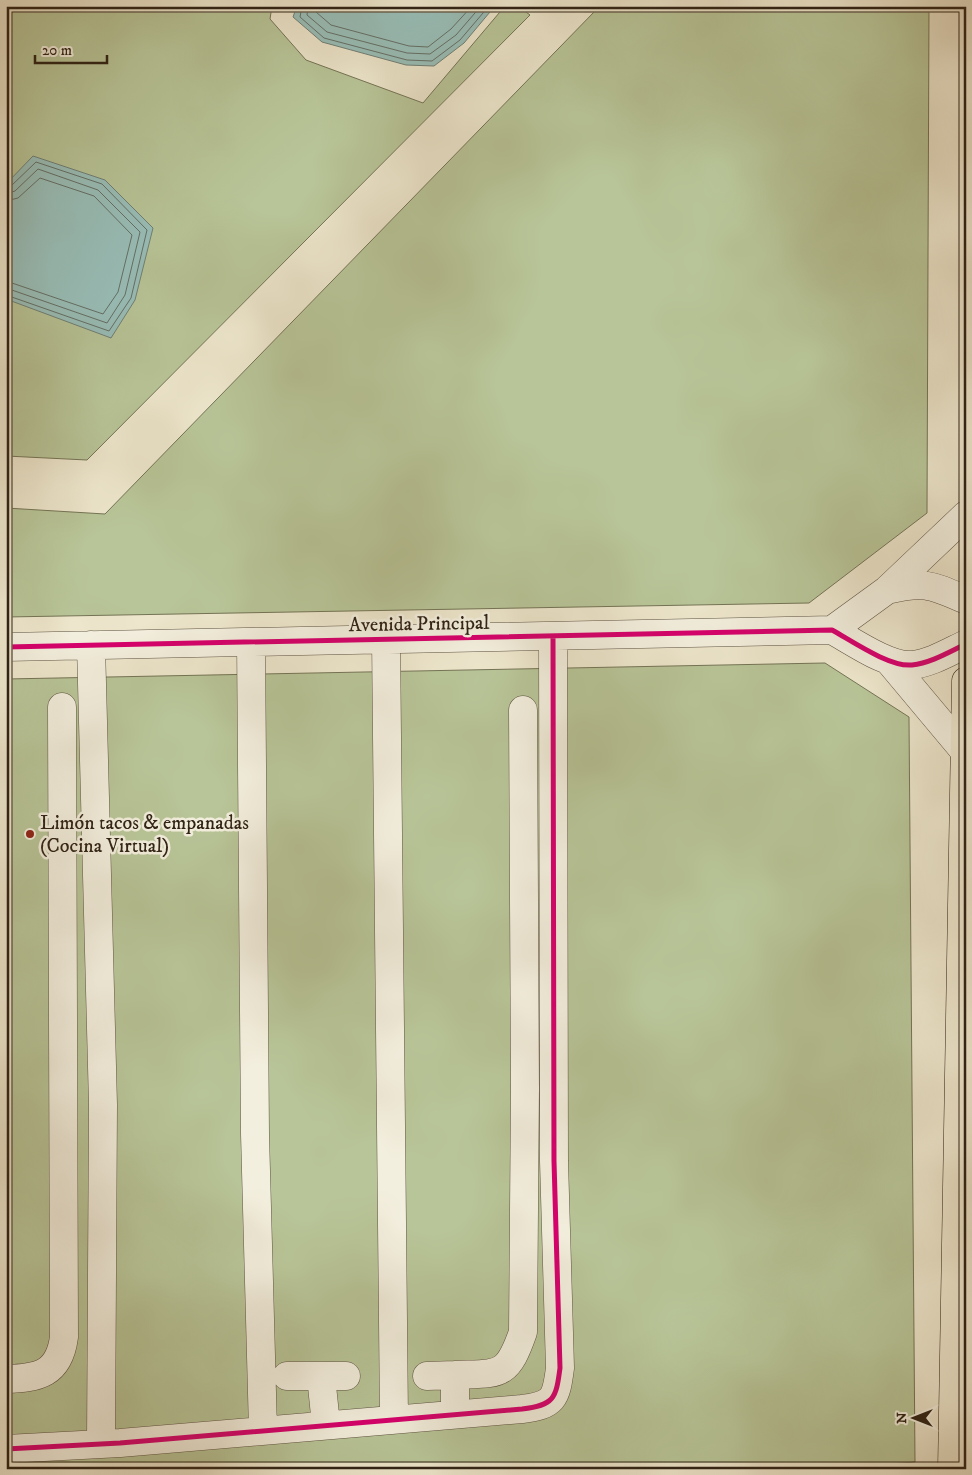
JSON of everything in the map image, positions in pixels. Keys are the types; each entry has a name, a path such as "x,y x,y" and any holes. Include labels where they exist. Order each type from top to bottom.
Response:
{"main road":[{"path":"952,1469 959,1382 966,681"}],"street":[{"path":"966,514 887,590 832,630 889,661 911,665 932,660 966,644"},
{"path":"887,590 915,583 927,584 966,600"},
{"name":"Avenida Principal","path":"6,647 832,630"},
{"path":"6,1449 101,1444 455,1414 542,1406 550,1402 558,1389 560,1368 554,1161 553,636"},
{"path":"386,639 394,1419"},
{"path":"251,642 255,1134 263,1430"},
{"path":"91,645 103,1105 101,1444"},
{"path":"889,661 965,753"},
{"path":"6,1379 30,1378 45,1372 58,1361 62,1353 64,1338 62,707"},
{"path":"428,1376 494,1373 502,1370 516,1351 523,1332 525,1089 523,710"},
{"path":"455,1375 455,1414"},
{"path":"287,1376 334,1376 326,1425"}],"green space":[{"path":"6,6 272,6 270,19 306,60 423,103 505,6 518,6 530,15 87,460 6,456"},
{"path":"596,6 929,6 927,513 809,603 6,617 6,508 105,514 596,10"},
{"path":"825,663 909,717 915,1462 826,1469 6,1469 6,679"}],"water":[{"path":"297,6 495,6 464,43 434,66 406,65 322,42 293,17"},
{"path":"33,156 105,180 153,228 135,300 111,338 6,299 6,184"}],"cycle path":[{"path":"6,647 832,630 882,658 903,665 912,665 933,660 966,644"},
{"path":"6,1449 120,1443 522,1409 541,1405 552,1399 557,1387 560,1368 554,1161 553,636"}],"place":[{"name":"Limón tacos & empanadas (Cocina Virtual)","path":"30,834"}]}
